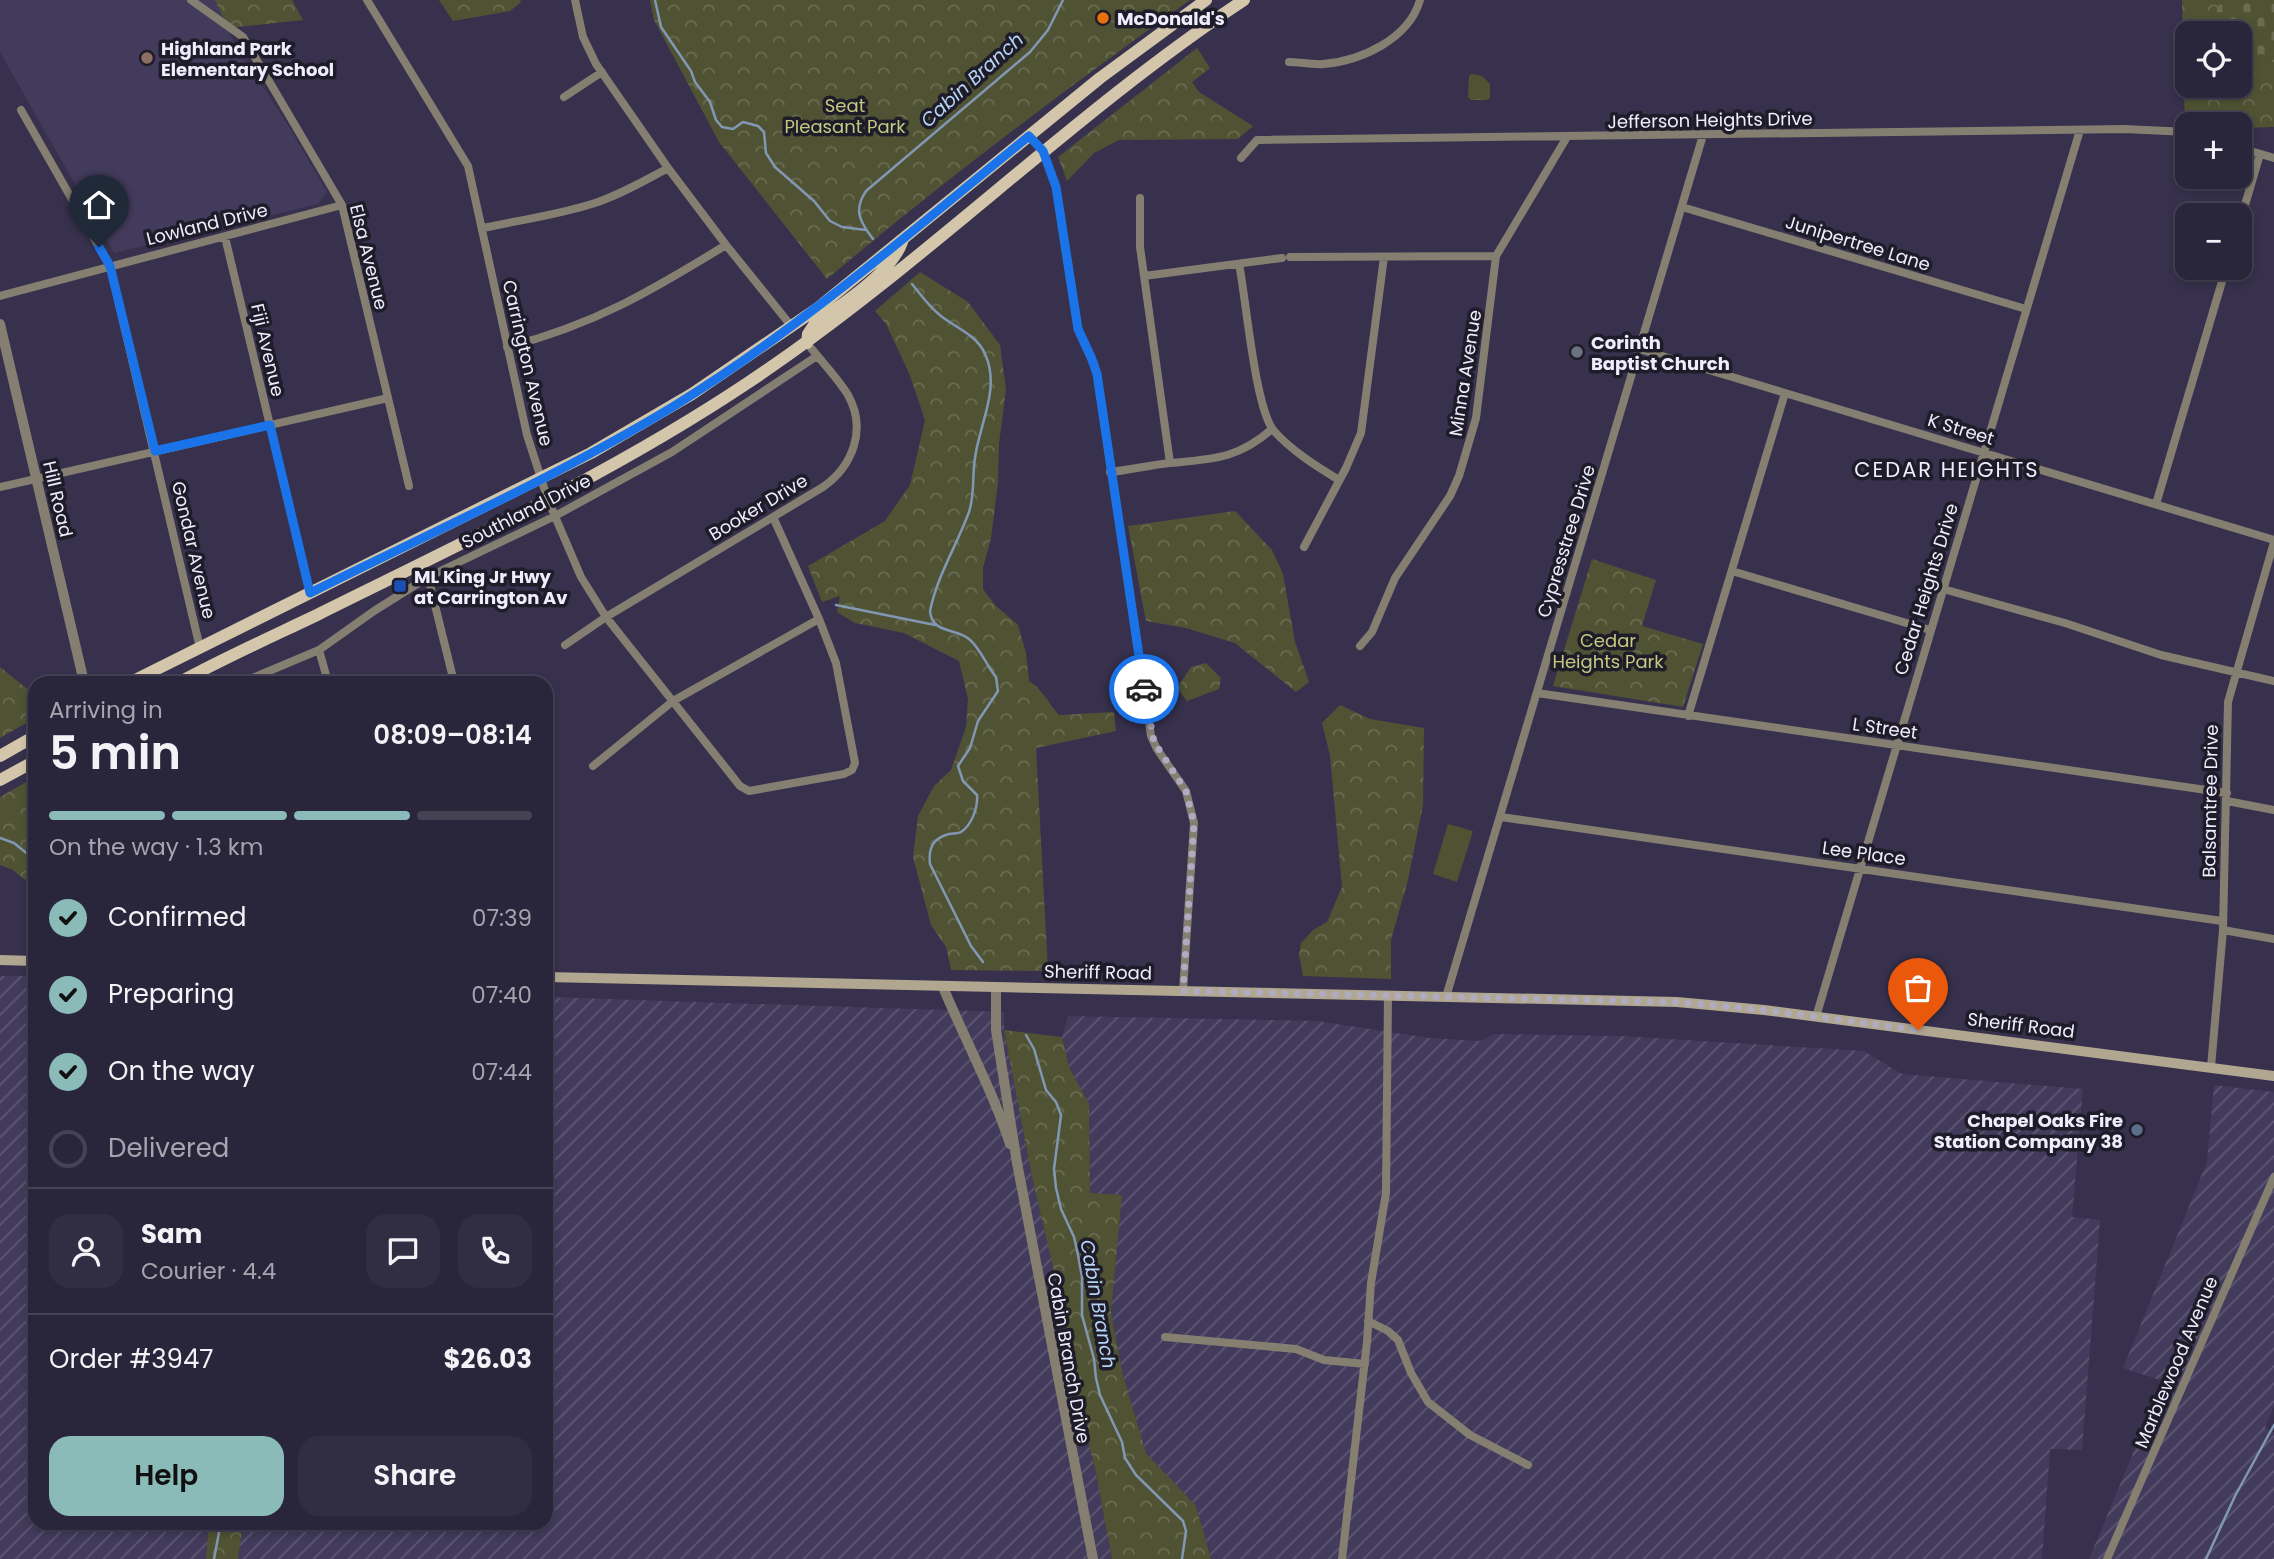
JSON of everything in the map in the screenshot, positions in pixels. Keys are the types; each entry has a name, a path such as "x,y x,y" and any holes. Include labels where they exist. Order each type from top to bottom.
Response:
{"main road":[{"path":"143,676 540,478 674,405 792,327 1029,136 1206,0"},
{"path":"192,676 548,500 656,442 711,407 807,343 874,292 1043,151 1244,0"},
{"path":"807,343 808,334 814,325 887,265 899,252 903,239"},
{"path":"711,407 724,390 794,342 795,333 792,327"},
{"path":"0,756 28,740"},
{"path":"0,780 28,765"},
{"path":"0,960 28,961"},
{"name":"Sheriff Road","path":"553,977 1677,1002 1816,1017 2274,1076"}],"street":[{"name":"Elsa Avenue","path":"191,0 243,37 342,205 409,486"},
{"name":"Carrington Avenue","path":"367,0 468,166 527,435 548,500 581,577 606,617 740,786 753,791 844,774 854,769 855,757 836,663 819,619"},
{"path":"575,0 586,45 602,72 668,168 792,327"},
{"path":"1289,62 1322,64 1357,57 1373,50 1410,22 1420,0"},
{"path":"564,97 602,72"},
{"name":"Gondar Avenue","path":"21,110 110,266 200,648"},
{"name":"Jefferson Heights Drive","path":"1241,158 1257,140 2136,129 2175,131"},
{"name":"Cedar Heights Drive","path":"1816,1017 2080,130"},
{"name":"Cypresstree Drive","path":"1446,997 1703,135"},
{"path":"1029,136 1043,151 1056,187 1078,329 1097,374 1150,729 1157,749 1186,791 1192,810 1194,839 1183,991"},
{"name":"Minna Avenue","path":"1360,646 1372,632 1395,578 1450,496 1465,460 1476,418 1496,256 1567,137"},
{"path":"2252,152 2274,158"},
{"path":"2246,203 2260,154"},
{"path":"483,228 552,215 592,204 623,192 668,168"},
{"path":"1140,198 1139,234 1170,463"},
{"name":"Lowland Drive","path":"0,296 342,205"},
{"name":"Junipertree Lane","path":"1682,207 2026,309"},
{"name":"Fiji Avenue","path":"225,237 310,593"},
{"path":"507,347 596,319 650,292 726,245"},
{"path":"1144,276 1286,257 1496,256"},
{"path":"1304,547 1362,429 1384,257"},
{"path":"1239,264 1257,383 1272,429 1306,458 1339,480"},
{"path":"2156,503 2222,280"},
{"name":"Hill Road","path":"0,324 83,676"},
{"name":"Booker Drive","path":"565,645 606,617 834,479 847,463 856,432 853,407 839,383 807,343"},
{"name":"K Street","path":"1639,349 2156,503 2274,541"},
{"name":"Southland Drive","path":"257,676 319,650 428,577 555,516 672,452 817,356"},
{"path":"1688,716 1785,393"},
{"path":"0,487 387,398"},
{"path":"1110,472 1200,461 1237,452 1250,447 1272,429"},
{"path":"593,766 673,701 819,619 773,517"},
{"name":"Balsamtree Drive","path":"2211,1067 2222,925 2228,702 2274,541"},
{"path":"1731,571 1930,630"},
{"path":"428,577 453,676"},
{"path":"1943,589 2065,623 2161,655 2274,681"},
{"path":"319,650 326,676"},
{"name":"L Street","path":"1537,693 2227,797 2274,810"},
{"name":"Lee Place","path":"1501,817 2222,925 2274,939"},
{"name":"Cabin Branch Drive","path":"943,987 992,1093 1017,1163"},
{"name":"Cabin Branch Drive","path":"996,988 996,1030 1017,1163 1093,1559"},
{"path":"1342,1559 1365,1364 1374,1256 1386,1194 1388,995"},
{"name":"Marblewood Avenue","path":"2107,1559 2274,1177"},
{"path":"1368,1321 1388,1331 1398,1340 1411,1373 1428,1402 1470,1435 1528,1465"},
{"path":"1165,1337 1296,1349 1324,1360 1365,1364"}],"shaded area":[{"path":"0,0 215,0 234,43 288,125 327,192 318,204 114,253 0,52"},
{"path":"0,976 28,976 28,1530 208,1530 206,1559 0,1559"},
{"path":"553,997 1004,1012 1004,1030 1032,1177 1056,1280 1073,1380 1096,1473 1112,1559 238,1559 242,1530 553,1530"},
{"path":"1068,1016 1317,1021 1430,1038 1481,1041 1494,1034 1620,1036 1864,1051 1902,1074 2083,1089 2072,1217 2100,1220 2082,1450 2050,1449 2042,1559 1211,1559 1196,1506 1146,1453 1123,1375 1111,1313 1122,1195 1090,1194 1089,1104 1069,1067 1062,1037"},
{"path":"2214,1085 2274,1092 2274,1406 2265,1428 2274,1432 2274,1559 2089,1559 2163,1381 2123,1368 2207,1162"}],"green space":[{"path":"215,0 292,0 303,20 228,28"},
{"path":"439,0 521,2 510,11 453,21"},
{"name":"Seat Pleasant Park","path":"650,0 1190,0 1006,136 827,279 719,142 654,20"},
{"path":"2182,0 2224,0 2217,7 2217,21 2182,21"},
{"path":"2224,0 2274,0 2274,62 2252,60 2252,21 2217,21 2217,7"},
{"path":"1197,48 1210,68 1192,82 1199,92 1253,126 1238,139 1119,140 1094,153 1067,181 1058,157"},
{"path":"2252,60 2274,62 2274,127 2252,128 2252,112 2185,112 2184,98 2252,98"},
{"path":"1469,76 1482,76 1490,84 1490,98 1487,100 1471,100 1468,97"},
{"path":"920,272 968,302 1000,345 1006,390 999,443 998,483 991,538 983,568 983,589 995,605 1018,625 1026,653 1029,681 1059,715 1114,712 1116,731 1036,748 1048,971 951,970 946,947 931,925 913,857 918,816 934,786 951,770 966,727 968,699 959,661 904,633 855,623 837,612 840,596 822,602 808,566 885,521 910,485 925,420 909,373 886,324 875,311"},
{"path":"1235,511 1272,550 1283,574 1295,642 1309,682 1296,692 1235,643 1186,628 1146,621 1128,526"},
{"name":"Cedar Heights Park","path":"1592,559 1656,580 1642,626 1703,644 1683,707 1553,686"},
{"path":"1206,663 1221,678 1219,689 1187,701 1177,688 1191,667"},
{"path":"0,667 28,690 28,722 0,738"},
{"path":"1340,705 1370,719 1424,728 1423,805 1408,880 1391,940 1391,979 1303,976 1299,955 1301,943 1313,930 1327,922 1342,887 1330,755 1322,723"},
{"path":"28,781 28,882 13,870 0,865 0,797"},
{"path":"1448,824 1473,831 1457,882 1433,874"},
{"path":"1004,1030 1062,1037 1069,1067 1089,1104 1090,1193 1122,1195 1111,1313 1123,1375 1146,1453 1196,1506 1211,1559 1112,1559 1096,1473 1073,1380 1056,1280 1032,1177"},
{"path":"208,1530 242,1530 238,1559 206,1559"}],"waterway":[{"path":"655,0 661,27 710,102 716,120 722,127 733,129 743,122 758,126 764,132 766,153 775,167 814,201 830,221 842,227 866,230"},
{"name":"Cabin Branch","path":"873,239 859,210 866,191 1030,52 1048,30 1063,0"},
{"name":"Cabin Branch","path":"912,284 937,312 977,342 985,354 991,380 988,406 977,445 971,505 937,585 930,611 935,624 969,639 996,677 998,691 978,721 970,748 958,766 963,781 977,795 974,815 961,832 935,841 930,858 930,864 971,946 983,962"},
{"path":"836,605 935,625"},
{"path":"0,838 14,843 28,854"},
{"name":"Cabin Branch","path":"1026,1035 1034,1049 1046,1090 1056,1102 1061,1115 1054,1169 1056,1188 1078,1255 1082,1277 1082,1315 1100,1395 1122,1442 1125,1458 1136,1475 1183,1521 1186,1531 1182,1559"},
{"path":"2206,1559 2235,1496 2274,1425"},
{"path":"214,1559 219,1530"}],"way so far":[{"path":"1144,689 1154,742 1186,791 1194,823 1183,991 1677,1002 1918,1030"}],"place":[{"name":"McDonald's","path":"1103,18"},
{"name":"Highland Park Elementary School","path":"147,58"},
{"name":"Corinth Baptist Church","path":"1577,352"},
{"name":"ML King Jr Hwy at Carrington Av","path":"400,586"},
{"name":"Chapel Oaks Fire Station Company 38","path":"2137,1130"}],"district":[{"name":"CEDAR HEIGHTS","path":"1947,469"}],"route":[{"path":"99,247 110,266 155,451 270,425 310,593 592,453 708,384 767,345 851,283 1029,136 1043,151 1055,181 1078,329 1097,374 1144,689"}]}
